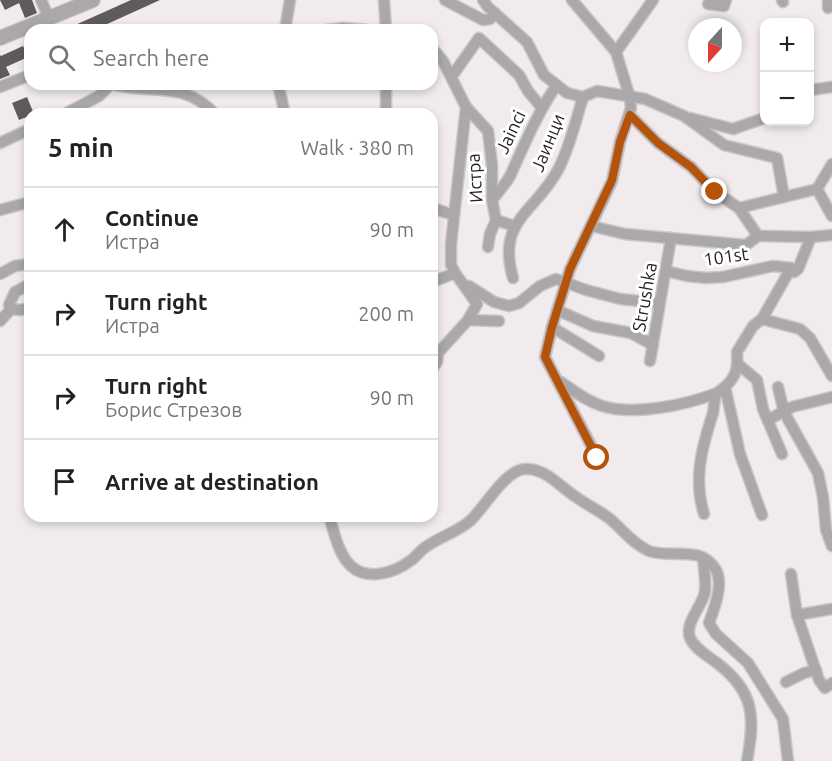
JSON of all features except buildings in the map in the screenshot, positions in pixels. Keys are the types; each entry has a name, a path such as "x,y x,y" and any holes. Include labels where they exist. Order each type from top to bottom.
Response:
{"street":[{"path":"41,0 49,18"},
{"path":"34,24 93,0"},
{"path":"286,24 290,0"},
{"path":"384,0 386,24"},
{"path":"445,0 483,20 490,20 489,5"},
{"path":"572,0 616,52 630,98 630,115 620,142 612,180 591,226 561,280 557,310 545,357 597,458"},
{"path":"616,52 653,0"},
{"path":"708,4 724,6 726,0"},
{"path":"489,5 527,42 544,75 567,93 583,97 597,91 645,99 684,116 733,129 760,120"},
{"path":"0,38 24,28"},
{"name":"Jainci","path":"452,76 478,38 519,75 541,107"},
{"path":"438,55 452,76 466,107 451,244 451,265 477,304 468,320 438,353"},
{"path":"0,87 24,77"},
{"name":"Jainci","path":"492,200 511,175 541,107 556,86"},
{"path":"814,90 832,87"},
{"path":"76,108 99,96 105,90"},
{"path":"168,90 203,101 209,108"},
{"path":"279,90 284,108"},
{"path":"386,90 386,108"},
{"name":"Јаинци","path":"514,226 547,188 559,168 583,97"},
{"name":"Истра","path":"466,107 488,131 492,165 492,200 496,220 514,226"},
{"path":"630,115 658,143 691,167 715,192 739,208 758,236"},
{"path":"684,116 724,145 777,158 784,197"},
{"path":"0,143 24,132"},
{"path":"739,208 817,189 832,164"},
{"path":"817,189 832,216"},
{"path":"0,210 24,204"},
{"path":"438,210 454,215"},
{"path":"488,247 496,220"},
{"path":"513,278 508,247 514,226"},
{"name":"Strushka","path":"591,226 625,234 746,245 758,236 832,235"},
{"path":"559,381 587,400 603,406 635,410 703,399 721,390 736,374 738,365 736,352 753,326 762,319 791,268 794,272 798,269 811,237"},
{"name":"Strushka","path":"650,361 671,238"},
{"path":"0,274 15,266 24,265"},
{"name":"101st","path":"666,271 705,278 723,277 773,266 791,268"},
{"path":"438,281 458,277 494,302 509,306 519,303 540,286 561,280 586,290 620,299 659,303"},
{"path":"11,309 9,305 15,292 24,287"},
{"path":"11,309 24,309"},
{"path":"0,321 11,309"},
{"path":"557,310 593,326 631,333 653,345"},
{"path":"762,319 800,329 810,338 832,376"},
{"path":"468,320 499,321"},
{"path":"552,327 599,356"},
{"path":"738,365 757,380 768,420 782,454"},
{"path":"778,387 784,412 818,473 826,530 832,546"},
{"path":"704,514 699,489 699,466 721,390"},
{"path":"721,390 762,515"},
{"path":"768,420 792,407 832,397"},
{"path":"331,522 342,553 351,566 365,573 378,574 409,562 424,548 460,528 477,513 508,476 524,469 549,476 574,497 610,519 633,541 649,551 695,554 716,571 719,583 709,623 716,634 748,663 778,710 783,719 788,761"},
{"path":"703,559 705,592 691,622 690,638 697,647 735,678 746,695 752,716 752,734 747,761"},
{"path":"791,574 797,615 819,680 825,688 832,683"},
{"path":"797,615 832,609"},
{"path":"786,682 816,670"}],"route":[{"path":"597,458 545,357 570,269 612,180 620,142 630,115 658,143 691,167 715,192"}]}
